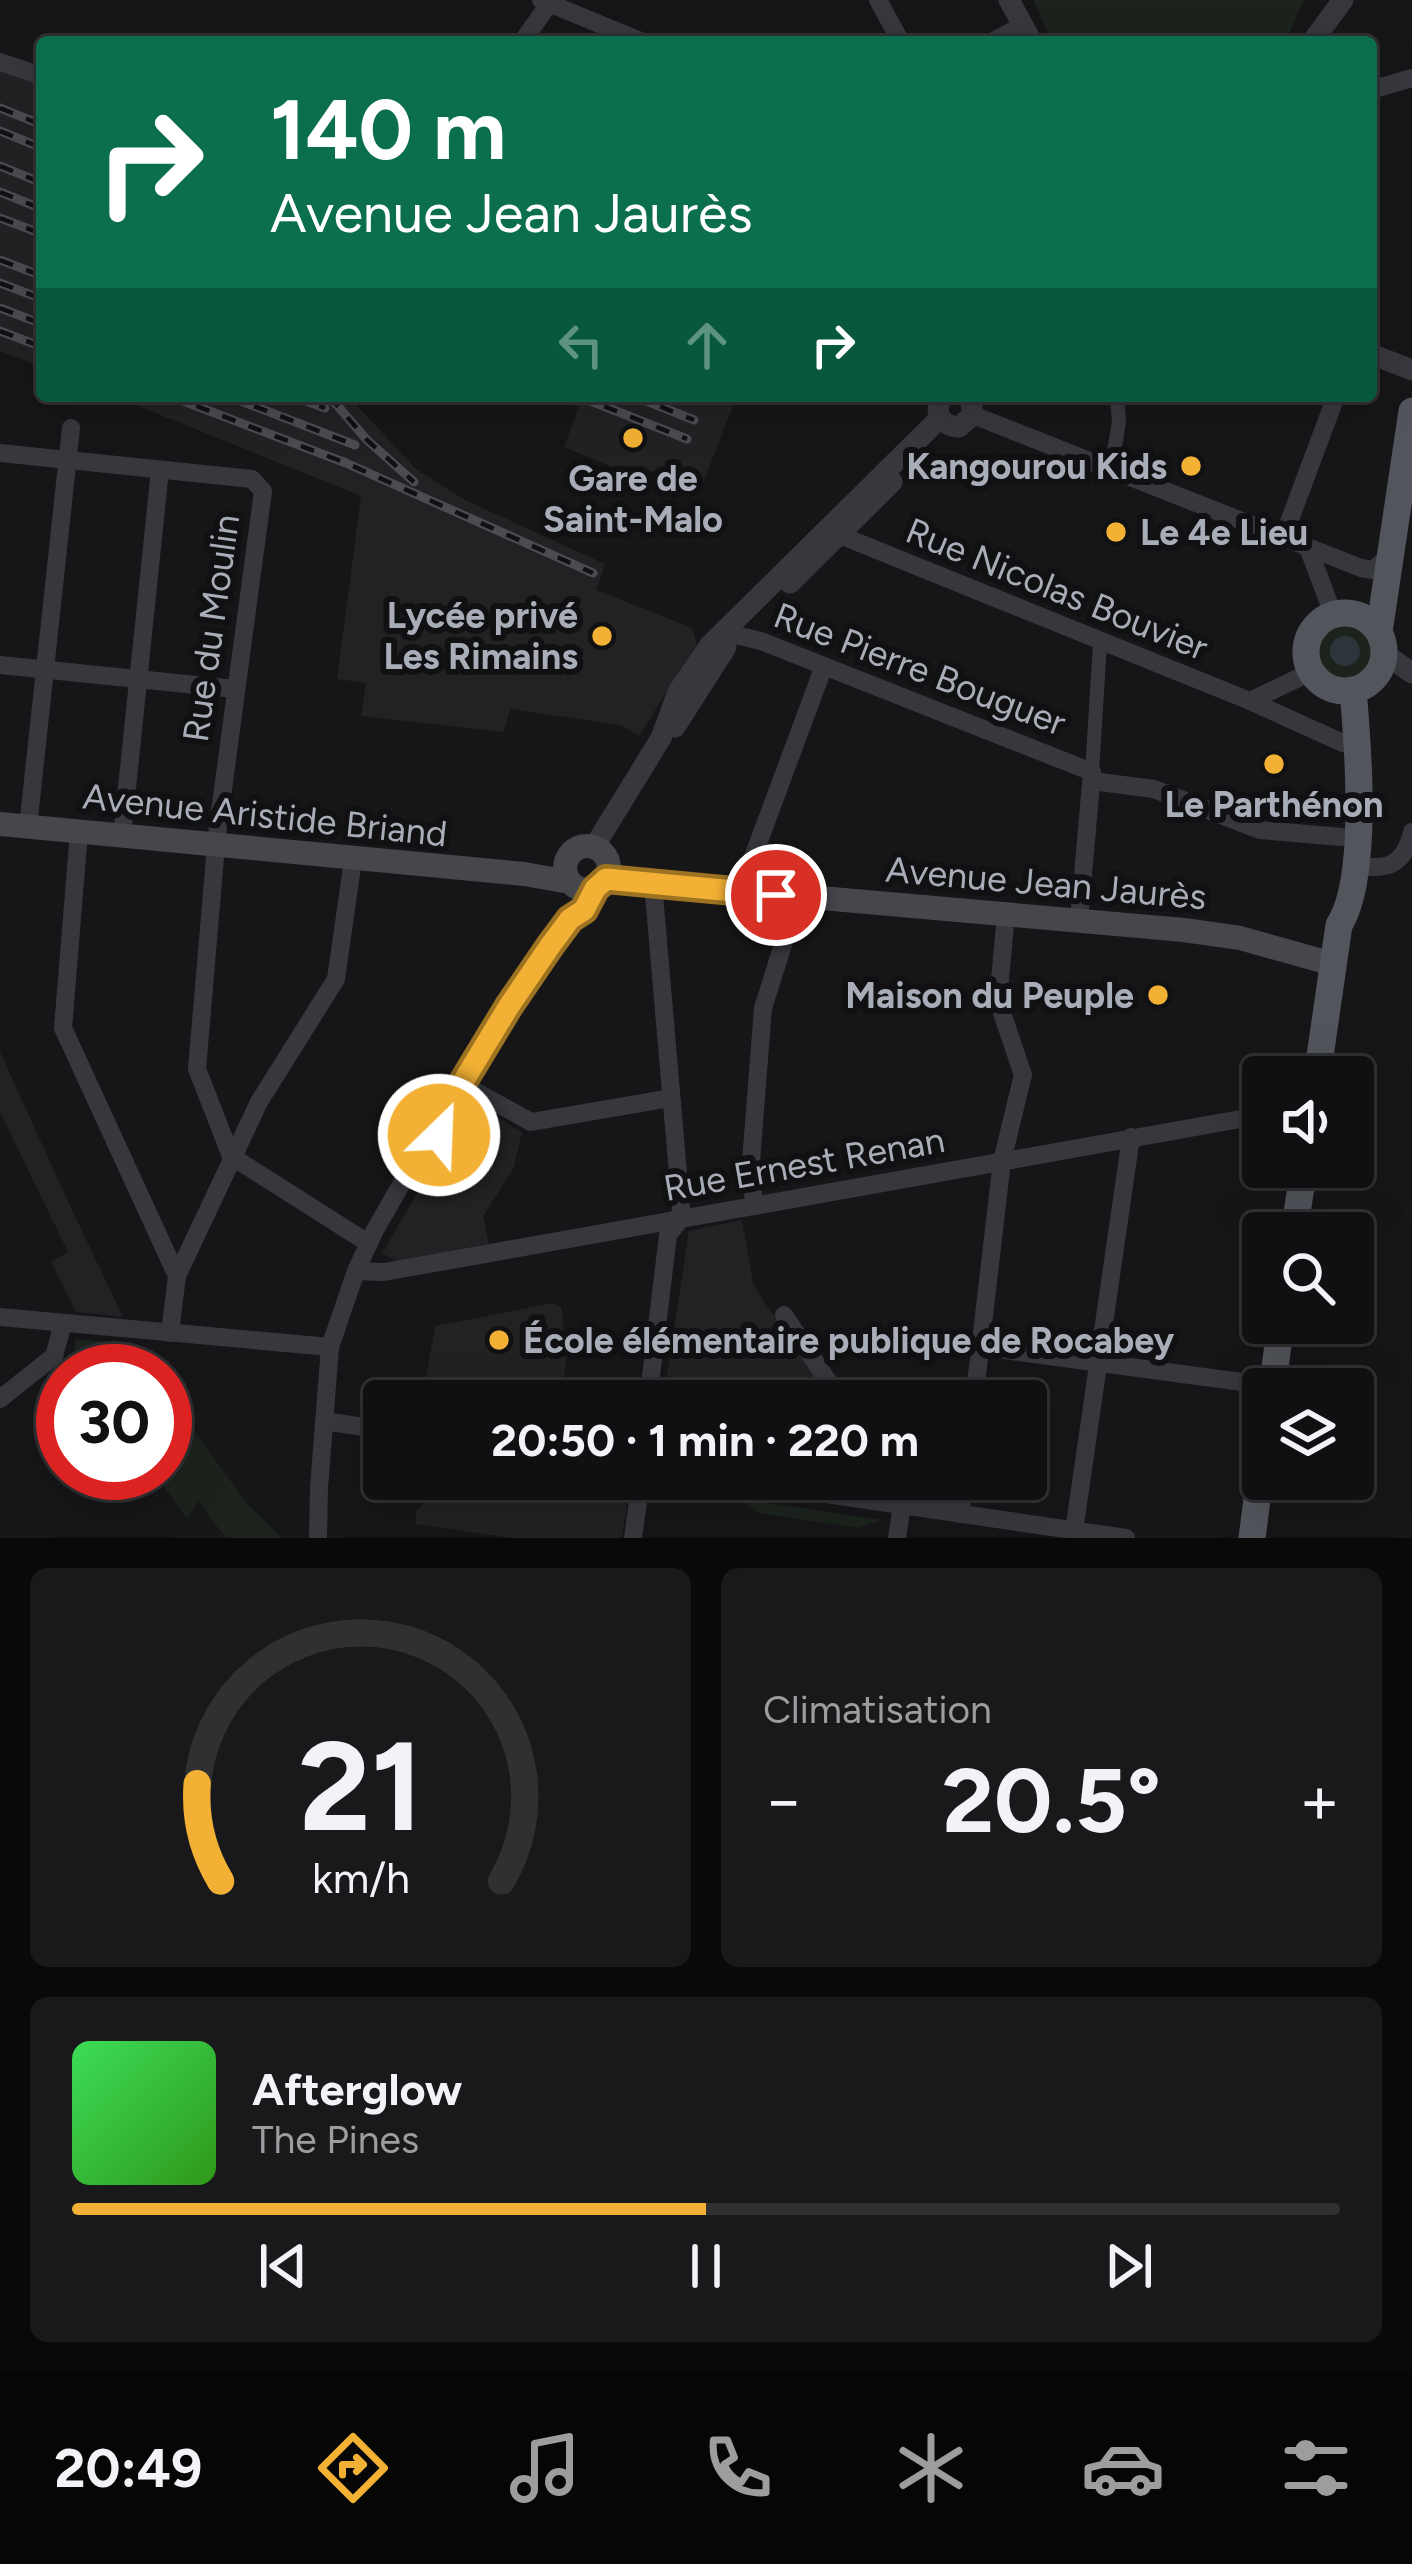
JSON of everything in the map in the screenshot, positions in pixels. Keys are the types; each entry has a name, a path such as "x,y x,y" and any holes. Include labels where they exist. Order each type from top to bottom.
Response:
{"main road":[{"path":"1332,684 1376,677 1386,570 1412,411"},
{"path":"1319,1056 1339,925 1347,912 1354,865 1360,772 1332,684 1305,650 1308,638 1323,620 1345,614 1386,570"},
{"path":"1345,614 1382,643"},
{"path":"1332,684 1347,770 1333,910 1339,925"},
{"name":"Avenue Aristide Briand","path":"0,824 352,860 524,874 584,873"},
{"name":"Avenue Jean Jaurès","path":"584,873 1240,938 1333,964"},
{"path":"1252,1538 1257,1500"}],"street":[{"path":"878,0 898,36"},
{"path":"1009,0 1027,34"},
{"path":"525,36 545,2 628,36"},
{"path":"1317,36 1346,2"},
{"path":"1328,36 1346,2"},
{"path":"0,62 36,74"},
{"path":"1377,88 1412,78"},
{"path":"1377,356 1412,370"},
{"path":"939,407 959,427 972,402"},
{"path":"974,402 1111,469 1310,550 1367,570 1384,563 1386,570"},
{"path":"1111,469 1117,402"},
{"path":"1283,538 1334,402"},
{"path":"731,633 842,536 939,407"},
{"path":"319,1538 331,1347 356,1271 417,1157 421,1136 457,1092 570,919 584,873 661,739 673,731 731,633 939,407"},
{"path":"28,827 71,428"},
{"path":"0,453 160,470 122,836"},
{"name":"Rue du Moulin","path":"160,470 252,479 263,491 217,846 197,1069 231,1156"},
{"name":"Rue Nicolas Bouvier","path":"842,536 1343,743"},
{"path":"1310,550 1345,614"},
{"name":"Rue Pierre Bouguer","path":"731,633 824,666 1092,777 1154,789 1260,830 1342,838"},
{"path":"1078,920 1100,643"},
{"path":"1382,643 1412,673"},
{"path":"0,664 235,689"},
{"path":"740,892 824,666"},
{"path":"1250,701 1332,684"},
{"path":"79,832 63,1028 177,1276"},
{"path":"1354,865 1392,866 1402,859 1412,832"},
{"path":"170,1333 177,1276 231,1156 336,979 352,860"},
{"path":"651,1380 668,1235 679,1221 653,883"},
{"path":"755,1206 750,1174 763,1008 787,932 791,896"},
{"path":"977,1380 1002,1161 1023,1075 1000,1013 1006,914"},
{"path":"457,1092 531,1122 671,1098"},
{"name":"Rue Ernest Renan","path":"356,1271 384,1272 1242,1118"},
{"path":"1074,1534 1131,1137"},
{"path":"231,1156 368,1243"},
{"path":"784,1315 828,1380"},
{"path":"0,1317 331,1347"},
{"path":"0,1399 54,1356 63,1323"},
{"path":"981,1347 1242,1383"},
{"path":"324,1421 363,1427"},
{"path":"633,1538 638,1500"},
{"path":"890,1500 1074,1534 1126,1538"},
{"path":"960,1514 962,1500"},
{"path":"898,1538 902,1505"}],"shaded area":[{"path":"1033,0 1304,0 1288,36 1050,36"},
{"path":"0,71 36,83 36,365 0,351"},
{"path":"129,402 354,402 416,469 465,500 605,564 596,590 692,628 697,644 639,736 621,725 510,709 504,732 361,716 366,683 337,679 361,496"},
{"path":"567,402 735,402 700,490 643,468 639,478 564,447 579,407"},
{"path":"1344,622 1365,630 1373,651 1365,672 1344,680 1323,672 1315,651 1323,630"},
{"path":"1345,636 1360,651 1345,666 1330,651"},
{"path":"0,1052 123,1317 76,1312 51,1262 68,1252 0,1112"},
{"path":"488,1111 522,1133 513,1169 483,1216 489,1244 396,1261 382,1253 465,1112 481,1123"},
{"path":"742,1220 753,1283 819,1380 666,1380 689,1231"},
{"name":"École élémentaire publique de Rocabey","path":"553,1303 561,1307 567,1354 564,1380 426,1380 435,1326"},
{"path":"75,1339 116,1344 75,1344"},
{"path":"192,1428 248,1505 282,1538 226,1538 198,1501 187,1519 173,1500 192,1500"},
{"path":"425,1500 627,1500 622,1538 514,1538 415,1524 416,1512"},
{"path":"743,1500 882,1520 858,1528 758,1513"}],"railway":[{"path":"0,108 36,123"},
{"path":"0,131 36,146"},
{"path":"0,166 36,181"},
{"path":"0,192 36,207"},
{"path":"0,218 36,232"},
{"path":"0,260 36,274"},
{"path":"0,283 36,297"},
{"path":"0,308 36,322"},
{"path":"0,331 36,345"},
{"path":"186,402 346,463 593,573"},
{"path":"244,402 355,445"},
{"path":"309,402 325,408"},
{"path":"334,402 367,440 414,482"},
{"path":"593,402 687,439"},
{"path":"649,402 694,420"}],"place":[{"name":"Gare de Saint-Malo","path":"633,438"},
{"name":"Kangourou Kids","path":"1191,466"},
{"name":"Le 4e Lieu","path":"1116,532"},
{"name":"Lycée privé Les Rimains","path":"602,636"},
{"name":"Le Parthénon","path":"1274,764"},
{"name":"Maison du Peuple","path":"1158,995"},
{"name":"École élémentaire publique de Rocabey","path":"499,1340"}],"route":[{"path":"439,1135 452,1100 509,1006 570,919 584,910 606,879 776,895"}]}
